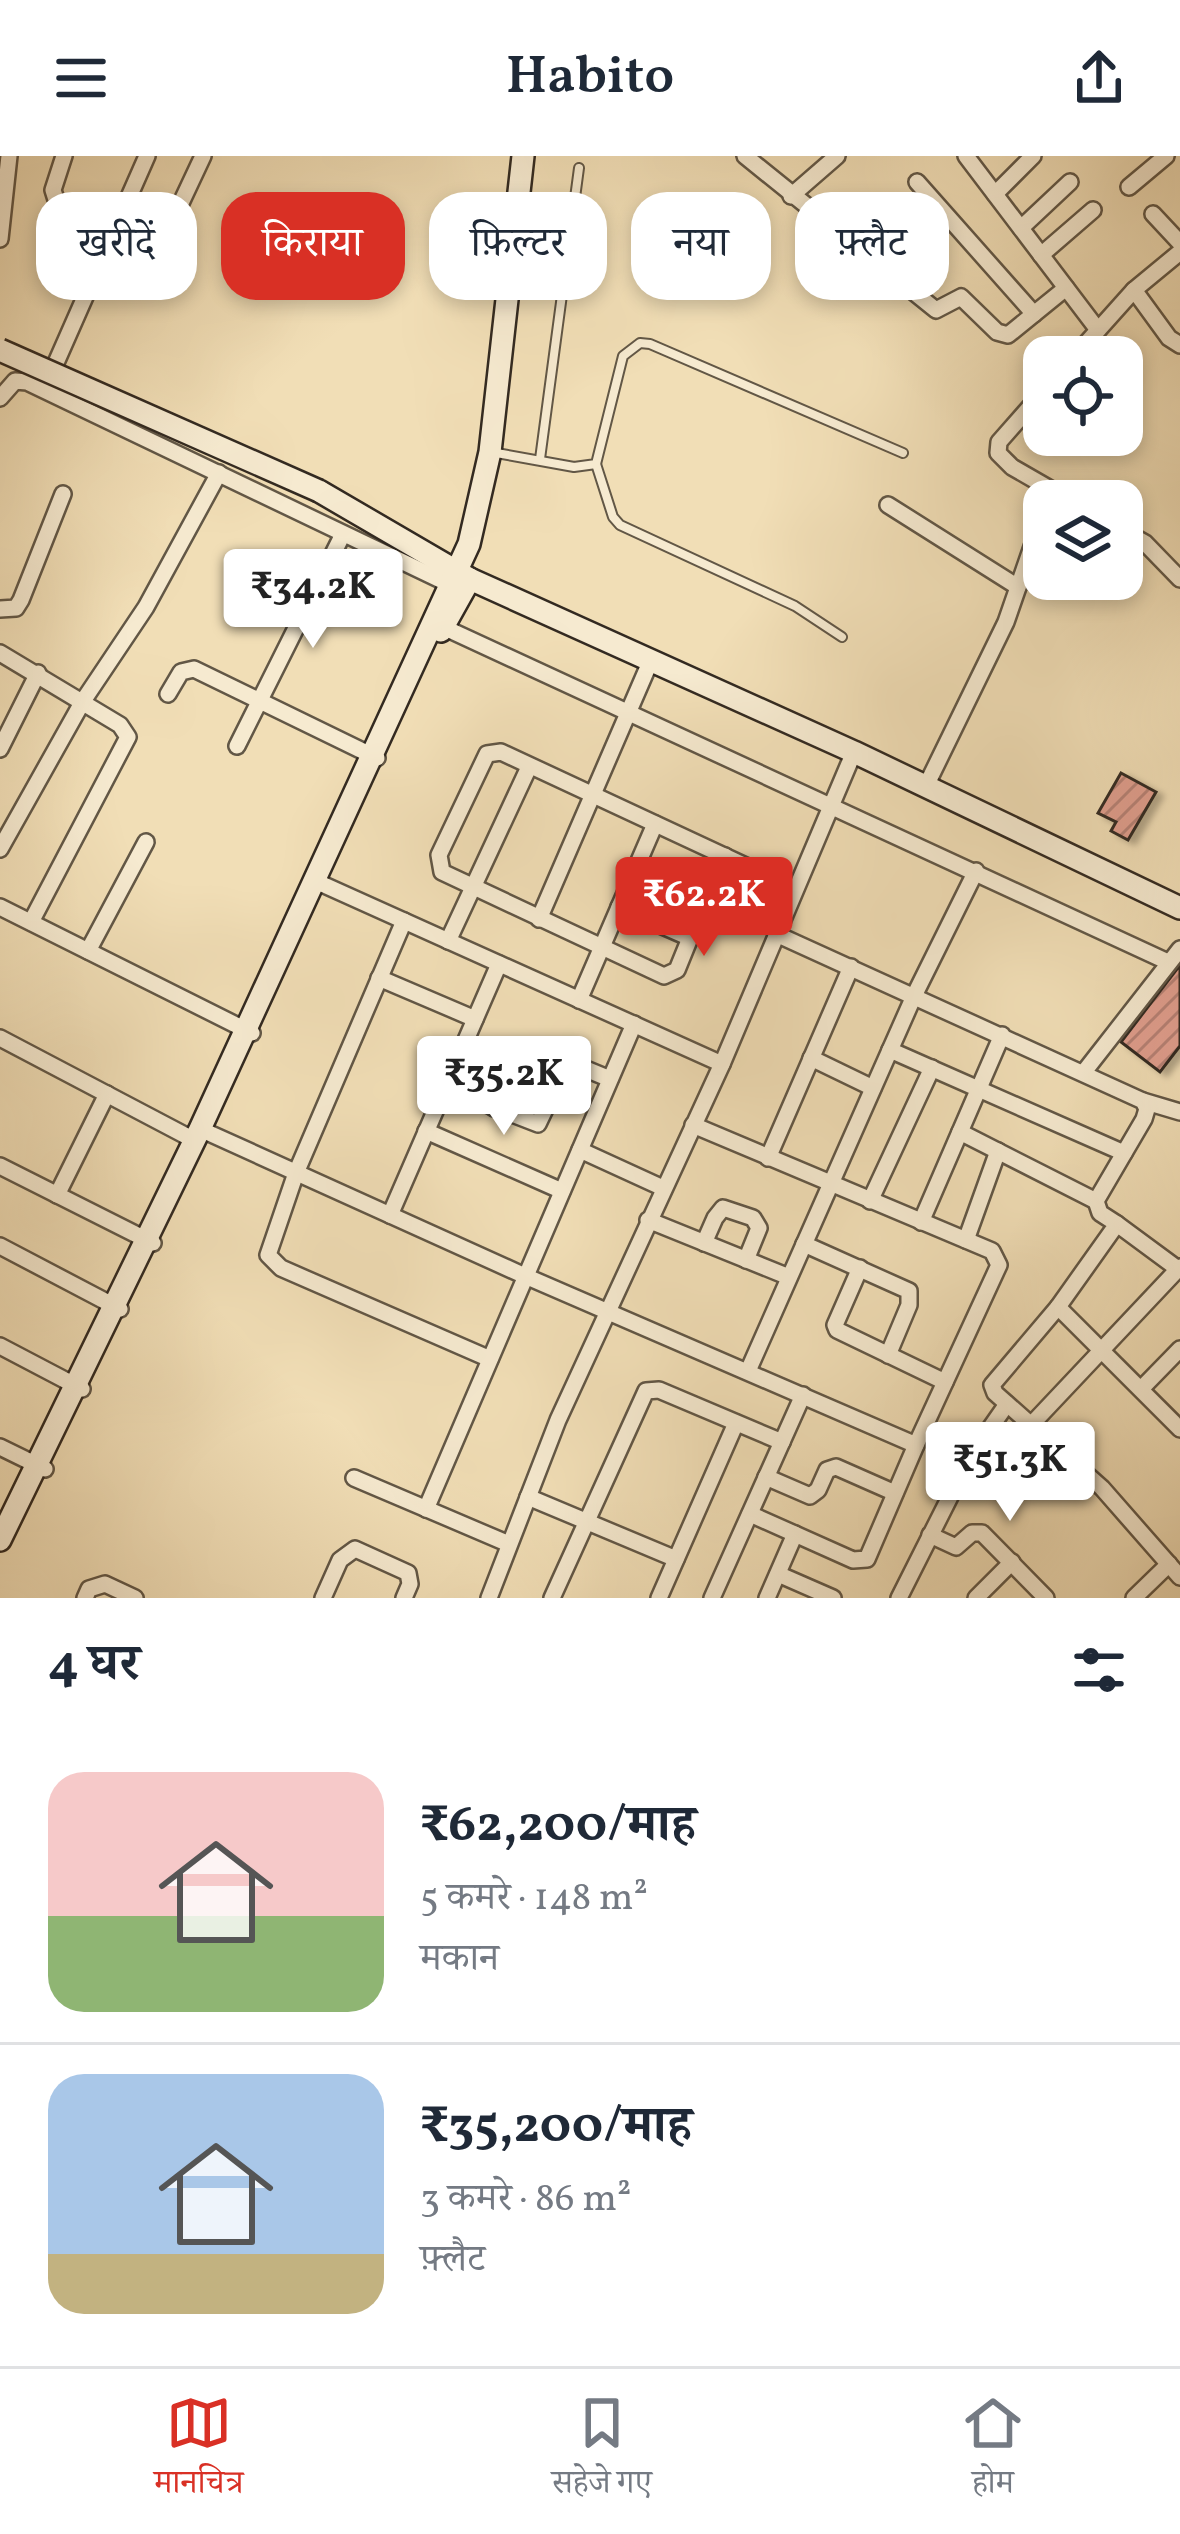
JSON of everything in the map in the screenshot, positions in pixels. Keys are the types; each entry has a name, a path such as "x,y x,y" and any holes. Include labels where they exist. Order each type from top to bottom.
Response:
{"street":[{"path":"0,239 9,156"},
{"path":"54,192 64,156"},
{"path":"133,192 147,156"},
{"path":"186,192 203,156"},
{"path":"375,758 443,627 478,518 524,156"},
{"path":"746,156 936,310 961,297 1002,335 1014,332 1066,288"},
{"path":"791,196 837,156"},
{"path":"966,156 1098,330"},
{"path":"994,194 1033,156"},
{"path":"1129,187 1166,156"},
{"path":"917,182 1034,314"},
{"path":"1021,228 1070,182"},
{"path":"1041,256 1094,210"},
{"path":"1093,336 1180,247 1153,214"},
{"path":"1133,290 1168,338 1180,345"},
{"path":"44,390 85,300"},
{"path":"0,350 319,491 458,578"},
{"path":"0,398 15,382 27,382 344,533 652,660 854,752 1180,908"},
{"path":"1023,415 999,442 998,453 1029,480"},
{"path":"2,840 83,701 146,607 218,473"},
{"path":"0,609 16,608 21,600 63,494"},
{"path":"888,505 1018,587"},
{"path":"237,746 344,533"},
{"path":"1143,542 1180,579"},
{"path":"926,787 986,669 1023,573"},
{"path":"0,1564 458,578"},
{"path":"443,627 976,871 1174,955 1084,1072"},
{"path":"0,653 126,730 126,746 31,922"},
{"path":"539,919 652,660"},
{"path":"168,694 181,672 194,669 375,758"},
{"path":"0,748 38,673"},
{"path":"724,856 671,976 472,888 442,872 439,856 482,760 501,752 793,888"},
{"path":"489,1598 558,1420 722,1064 854,752"},
{"path":"448,941 529,766"},
{"path":"579,1000 655,824"},
{"path":"88,951 146,842"},
{"path":"748,1371 914,996 976,871"},
{"path":"318,882 722,1064"},
{"path":"0,907 248,1030"},
{"path":"619,907 690,938"},
{"path":"404,921 268,1247 272,1263 490,1359"},
{"path":"776,934 1143,1101 1180,1112"},
{"path":"390,1215 499,964"},
{"path":"768,1158 851,968"},
{"path":"380,978 475,1019"},
{"path":"427,1509 634,1024"},
{"path":"921,1222 1001,1035"},
{"path":"0,1038 107,1094 916,1444"},
{"path":"494,1108 525,1047 535,1046 610,1079"},
{"path":"890,1050 1124,1153"},
{"path":"811,1058 873,1088"},
{"path":"445,1088 538,1124 568,1061"},
{"path":"870,1201 932,1068"},
{"path":"57,1195 107,1094"},
{"path":"1096,1201 1144,1120 1143,1101"},
{"path":"693,1125 966,1240 992,1252 999,1265 867,1559 854,1560 750,1514"},
{"path":"426,1130 562,1191"},
{"path":"960,1132 1096,1201 1100,1213 1179,1268 1031,1424"},
{"path":"580,1150 663,1188"},
{"path":"966,1240 998,1150"},
{"path":"0,1166 149,1242"},
{"path":"704,1243 723,1208 753,1218 759,1228 746,1260"},
{"path":"648,1220 789,1277"},
{"path":"1117,1224 1058,1307 992,1385 994,1393 1102,1488 1174,1570 1134,1598"},
{"path":"804,1244 909,1291 909,1305 888,1355"},
{"path":"0,1246 118,1308"},
{"path":"860,1268 835,1325 842,1333 945,1382"},
{"path":"1058,1307 1180,1429"},
{"path":"0,1346 80,1387"},
{"path":"1141,1389 1180,1349"},
{"path":"556,1597 646,1391 659,1390 782,1442"},
{"path":"712,1598 802,1395"},
{"path":"898,1598 970,1456 1007,1404"},
{"path":"659,1598 736,1423"},
{"path":"0,1447 41,1468"},
{"path":"766,1477 810,1496 827,1470 836,1467 895,1493"},
{"path":"0,1540 41,1468"},
{"path":"354,1478 509,1544"},
{"path":"527,1497 676,1559"},
{"path":"930,1535 956,1547 972,1533 982,1533 1046,1598"},
{"path":"767,1598 796,1534"},
{"path":"322,1598 340,1560 355,1549 408,1573 410,1584 404,1598"},
{"path":"976,1598 1012,1562"},
{"path":"778,1574 833,1598"},
{"path":"85,1598 89,1589 105,1584 135,1598"}],"lane":[{"path":"540,460 579,168"},
{"path":"842,637 795,606 620,525 613,517 596,464 623,356 640,343 650,344 903,453"},
{"path":"490,452 574,467 596,464"}],"building":[{"path":"1121,773 1156,792 1128,840 1111,831 1116,822 1098,813"},
{"path":"1180,965 1180,1046 1160,1072 1121,1042"}]}
